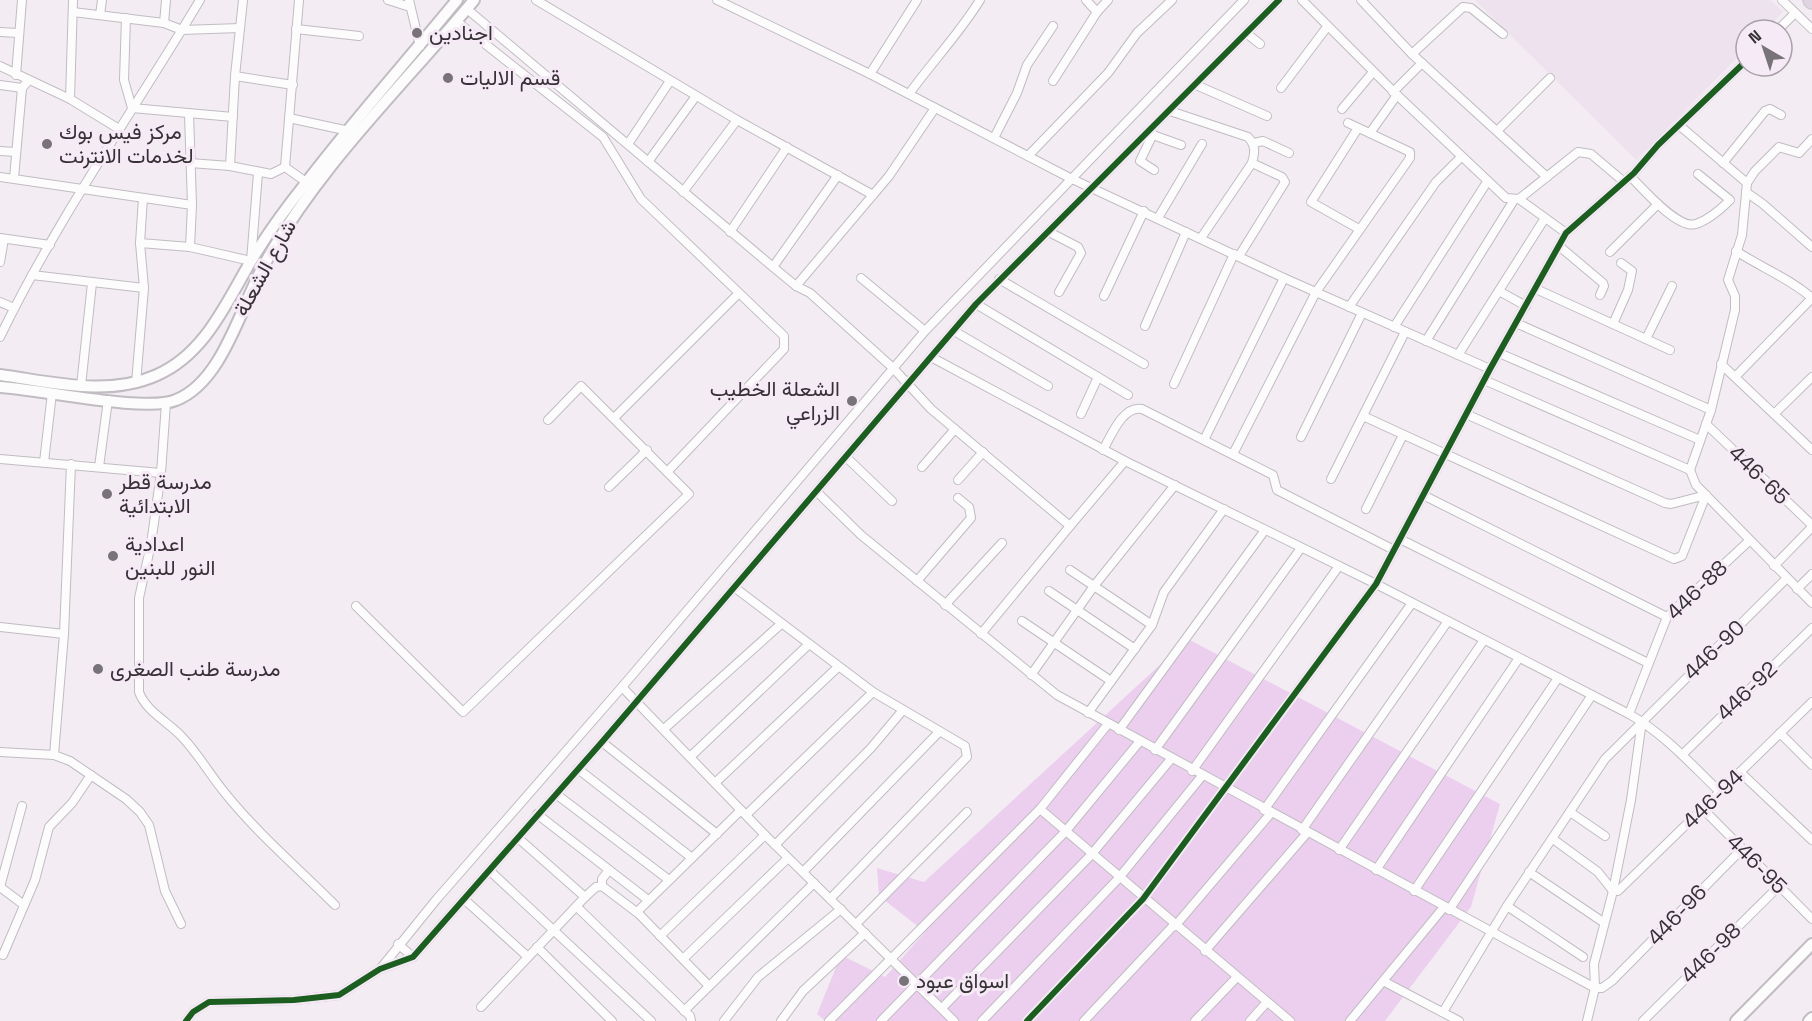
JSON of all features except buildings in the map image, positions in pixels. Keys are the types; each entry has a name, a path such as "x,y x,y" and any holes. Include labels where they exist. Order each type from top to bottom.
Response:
{"main road":[{"name":"شارع الشعلة","path":"0,375 81,386 111,387 132,383 167,370 195,348 220,316 251,261 306,182 457,0"},
{"name":"شارع الشعلة","path":"166,404 187,395 208,378 263,265 299,207 340,154 470,4"},
{"path":"124,401 121,391 132,383"},
{"path":"0,387 108,400 166,404"},
{"path":"108,400 114,392 111,387"},
{"path":"1736,1021 1812,944"},
{"path":"1809,1021 1812,1018"}],"street":[{"path":"16,75 22,0"},
{"path":"70,99 74,0"},
{"path":"100,15 102,0"},
{"path":"164,23 166,0"},
{"path":"0,337 32,275 119,129 200,0"},
{"path":"230,166 235,76 243,0"},
{"path":"285,167 299,0"},
{"path":"388,0 410,4 420,46"},
{"path":"536,0 737,120 873,195"},
{"path":"717,0 870,74 1070,178 1284,278 1490,369"},
{"path":"870,74 917,0"},
{"path":"909,94 945,45 960,32 980,0"},
{"path":"1086,0 1097,12"},
{"path":"1053,81 1097,12 1108,0"},
{"path":"1028,156 1108,73 1137,33 1172,0"},
{"path":"380,969 398,944 622,687 892,368 1070,178 1244,0"},
{"path":"186,1021 193,1012 208,1002 294,1000 339,995 380,969 413,957 602,742 976,304 1091,188 1149,134 1279,0"},
{"path":"1302,0 1487,182 1506,198 1516,200 1566,233"},
{"path":"1361,0 1412,54 1547,177"},
{"path":"1782,0 1812,29"},
{"path":"470,4 730,232 796,286 810,293 955,429 1070,526"},
{"path":"1412,54 1463,7 1472,8 1503,34"},
{"path":"73,12 164,23 182,30 240,28"},
{"path":"1790,18 1795,13"},
{"path":"126,18 124,80 132,108"},
{"path":"456,21 603,137 641,199 784,336 784,349 668,471"},
{"path":"994,138 1017,93 1027,65 1053,27"},
{"path":"1281,88 1327,27"},
{"path":"296,29 359,36"},
{"path":"0,32 18,33"},
{"path":"1246,33 1260,44"},
{"path":"1370,133 1395,93 1422,63"},
{"path":"0,66 70,99 119,129"},
{"path":"1342,108 1373,72"},
{"path":"1027,1021 1143,899 1227,790 1376,584 1484,380 1566,233 1734,73"},
{"path":"235,76 293,85"},
{"path":"1497,131 1550,78"},
{"path":"14,178 22,88 29,80"},
{"path":"628,144 670,81"},
{"path":"0,85 22,88"},
{"path":"1196,85 1267,116"},
{"path":"648,162 696,96"},
{"path":"132,108 233,117"},
{"path":"796,286 889,176 935,108"},
{"path":"1723,163 1765,111 1770,109 1781,115"},
{"path":"1170,111 1248,137 1254,143 1255,152 1252,163 1201,238"},
{"path":"189,114 192,205 190,247"},
{"path":"289,118 349,131"},
{"path":"683,192 737,120"},
{"path":"1233,454 1316,292 1412,154 1347,123"},
{"path":"1680,126 1723,163 1746,192 1812,247"},
{"path":"1358,128 1311,202 1359,229"},
{"path":"1149,134 1181,145"},
{"path":"1149,134 1140,161 1154,170"},
{"path":"1426,341 1516,200 1572,155 1585,152 1626,178 1683,224 1689,225 1710,216 1730,200 1746,192 1776,150 1784,147 1799,153 1812,139"},
{"path":"1254,143 1263,141 1289,153"},
{"path":"1158,218 1202,144"},
{"path":"730,232 787,147"},
{"path":"0,151 16,152"},
{"path":"1349,307 1436,182 1461,157"},
{"path":"190,163 230,166 271,174 285,167"},
{"path":"1174,384 1236,255 1285,182 1282,177 1252,163"},
{"path":"285,167 306,182"},
{"path":"140,243 190,247 251,261 258,173"},
{"path":"1698,174 1730,200"},
{"path":"773,267 838,175"},
{"path":"0,177 192,205"},
{"path":"1394,327 1487,182"},
{"path":"1746,192 1742,235 1728,280 1737,304 1711,410 1690,470 1696,485 1812,603"},
{"path":"132,383 144,288 140,243 142,198"},
{"path":"1611,252 1658,204"},
{"path":"1104,296 1144,211"},
{"path":"1458,355 1545,218"},
{"path":"1049,232 1078,247 1082,253 1059,292"},
{"path":"1145,326 1186,232"},
{"path":"0,262 2,238 50,245"},
{"path":"1559,246 1603,283 1600,295"},
{"path":"1735,377 1812,298 1787,278 1766,271 1736,251"},
{"path":"1613,324 1632,279 1632,271 1621,263"},
{"path":"32,275 144,288"},
{"path":"861,278 925,331"},
{"path":"1204,440 1284,278"},
{"path":"999,279 1144,364"},
{"path":"81,386 92,283"},
{"path":"1646,339 1672,286"},
{"path":"1536,289 1670,350"},
{"path":"1499,291 1526,306"},
{"path":"614,418 738,294"},
{"path":"0,302 14,308"},
{"path":"976,304 1128,395"},
{"path":"1301,437 1362,313"},
{"path":"1516,323 1711,410"},
{"path":"954,331 1048,386"},
{"path":"1331,479 1405,332"},
{"path":"1499,353 1700,440"},
{"path":"931,357 1103,450 1376,584 1642,721 1720,792"},
{"path":"1721,364 1812,450"},
{"path":"1081,414 1098,377"},
{"path":"1774,414 1812,377"},
{"path":"1484,380 1690,470"},
{"path":"356,606 463,712 689,494 581,386 548,420"},
{"path":"44,462 52,393"},
{"path":"99,466 108,400"},
{"path":"166,404 161,473 151,544 139,598 137,683 141,699 182,736 238,808 335,904"},
{"path":"1103,450 1127,412 1136,407 1273,475 1277,490 1394,550"},
{"path":"1466,414 1665,503 1671,504 1706,495"},
{"path":"1363,416 1674,559 1682,556 1706,495"},
{"name":"446-65","path":"1706,424 1812,526"},
{"path":"922,467 955,429"},
{"path":"1366,509 1404,435"},
{"path":"609,487 647,450"},
{"path":"958,480 983,452"},
{"path":"846,457 892,501"},
{"path":"0,459 161,473"},
{"path":"981,634 1125,461"},
{"path":"54,755 64,634 70,464"},
{"path":"1031,675 1055,645 1094,586 1175,485"},
{"path":"817,492 861,535 1057,695 1267,812 1595,988"},
{"path":"1423,495 1667,617"},
{"path":"917,581 970,518 969,507 958,498"},
{"path":"1088,713 1152,625 1164,592 1224,509"},
{"path":"1774,566 1812,526"},
{"path":"1119,730 1265,530"},
{"path":"1400,539 1648,663"},
{"name":"446-88","path":"1629,714 1667,617 1749,541"},
{"path":"945,605 1002,543"},
{"path":"1155,750 1301,548"},
{"path":"1192,771 1339,566"},
{"path":"1070,570 1152,625"},
{"path":"1797,589 1812,574"},
{"name":"446-90","path":"1443,1012 1490,932 1605,759 1787,578"},
{"path":"734,587 873,692 965,746 967,757 830,898"},
{"path":"1049,591 1135,649"},
{"path":"1084,1021 1174,925 1267,812 1412,603"},
{"path":"1022,621 1112,681"},
{"path":"1205,951 1304,832 1448,621"},
{"path":"664,729 781,624"},
{"path":"0,627 64,634"},
{"name":"446-92","path":"1682,755 1812,628"},
{"path":"1339,850 1484,640"},
{"path":"690,757 808,645"},
{"path":"1376,870 1519,658"},
{"path":"715,783 838,667"},
{"path":"1414,891 1558,678"},
{"path":"622,687 765,835 954,1021"},
{"path":"639,914 641,907 669,879 717,834 744,813 873,692"},
{"path":"1350,1021 1447,908 1592,695"},
{"name":"446-94","path":"1613,891 1618,891 1812,702"},
{"path":"776,845 871,748 903,710"},
{"path":"1587,1021 1595,988 1594,964 1603,922 1613,891 1631,800 1642,721"},
{"path":"830,1021 1040,810 1108,724"},
{"path":"803,872 939,732"},
{"path":"1780,733 1812,765"},
{"path":"881,1021 1065,832 1140,741"},
{"path":"602,742 717,834"},
{"path":"0,752 54,755 70,761 126,799 149,825 165,891 181,924"},
{"path":"939,1021 944,1011 1091,855 1171,759"},
{"path":"578,769 692,858"},
{"path":"1740,772 1812,840"},
{"path":"3,955 35,880 49,827 72,803 91,775"},
{"path":"982,1021 1118,879 1202,776"},
{"path":"556,794 669,879"},
{"path":"22,807 0,887 24,905"},
{"name":"446-95","path":"1703,809 1812,919"},
{"path":"1040,810 1118,879 1290,1021"},
{"path":"856,924 967,812"},
{"path":"1570,812 1605,836"},
{"path":"537,814 648,900"},
{"path":"660,936 765,835"},
{"path":"518,838 585,897"},
{"path":"1552,839 1598,872 1613,891"},
{"name":"446-96","path":"1595,988 1602,988 1612,981 1742,849"},
{"path":"683,959 788,858"},
{"path":"602,886 602,879 609,870"},
{"path":"490,871 651,1021"},
{"path":"1529,872 1603,922"},
{"path":"684,1011 814,883"},
{"path":"481,1006 585,897 596,887 602,886 639,914 709,986"},
{"name":"446-98","path":"1643,1021 1779,886"},
{"path":"465,900 528,957"},
{"path":"1507,906 1583,957"},
{"path":"577,907 684,1011 691,1021"},
{"path":"724,1021 758,977 841,909"},
{"path":"781,1021 803,991 866,933"},
{"path":"398,944 413,957"},
{"path":"537,947 612,1021"},
{"path":"1195,1021 1237,977"},
{"path":"1383,981 1460,1021"},
{"path":"1250,1021 1268,1002"}],"shaded area":[{"path":"1475,0 1771,0 1783,12 1777,18 1734,18 1734,61 1636,160"},
{"path":"1188,639 1500,804 1471,907 1385,1021 825,1021 817,1014 841,955 885,977 925,932 879,896 877,868 924,882"}],"cycle path":[{"path":"186,1021 193,1012 209,1002 294,1000 339,995 380,969 413,957 602,742 976,304 1279,0"},
{"path":"1027,1021 1143,899 1376,584 1490,369 1566,233 1634,173 1658,145 1734,72"}],"place":[{"name":"اجنادين","path":"417,33"},
{"name":"قسم الاليات","path":"448,78"},
{"name":"مركز فيس بوك لخدمات الانترنت","path":"47,144"},
{"name":"الشعلة الخطيب الزراعي","path":"852,401"},
{"name":"مدرسة قطر الابتدائية","path":"107,494"},
{"name":"اعدادية النور للبنين","path":"113,556"},
{"name":"مدرسة طنب الصغرى","path":"98,669"},
{"name":"اسواق عبود","path":"904,981"}]}
